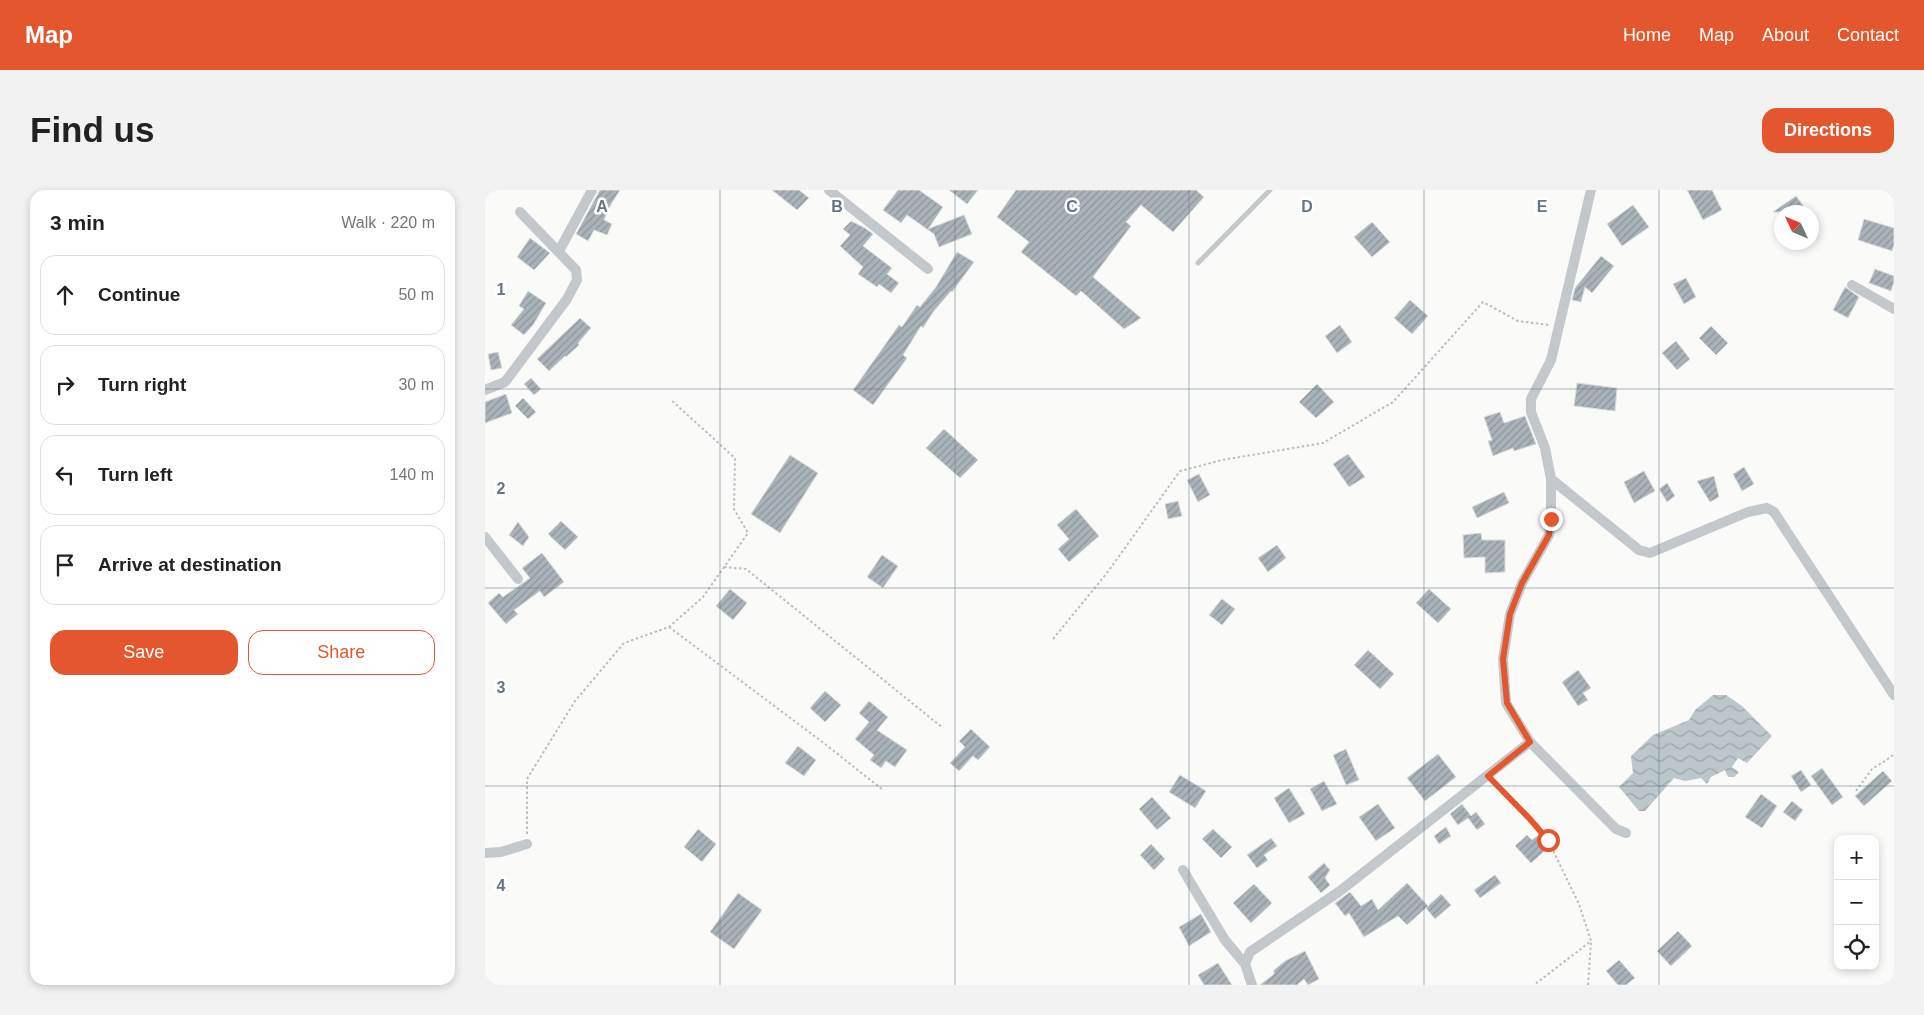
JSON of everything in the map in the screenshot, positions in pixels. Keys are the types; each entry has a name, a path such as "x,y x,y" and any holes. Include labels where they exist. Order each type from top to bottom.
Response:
{"street":[{"path":"559,251 592,190"},
{"path":"829,190 928,269"},
{"path":"1591,190 1551,360 1531,399 1531,412 1545,448 1551,479 1549,535 1522,583 1510,614 1503,659 1507,703 1530,742 1617,830 1626,833"},
{"path":"485,390 505,382 567,299 577,280 576,270 520,212"},
{"path":"1851,285 1894,309"},
{"path":"1551,479 1639,550 1649,553 1747,512 1767,508 1774,512 1894,695"},
{"path":"485,537 518,579"},
{"path":"1245,964 1250,952 1340,891 1530,742"},
{"path":"485,852 501,852 527,844"},
{"path":"1183,870 1225,940 1245,964 1252,985"}],"lane":[{"path":"1198,263 1270,190"}],"path":[{"path":"1053,639 1107,574 1180,471 1222,460 1323,443 1393,402 1483,302 1517,321 1559,326"},
{"path":"527,844 527,779 575,701 624,643 669,627 703,597 748,533 734,508 735,458 671,400"},
{"path":"724,567 746,569 943,728"},
{"path":"669,627 818,738 883,790"},
{"path":"1856,791 1872,769 1894,753"},
{"path":"1488,776 1548,840 1579,904 1591,941 1588,985"},
{"path":"1534,985 1591,941"}],"water":[{"path":"1713,695 1726,695 1742,706 1772,736 1747,763 1738,758 1732,767 1739,772 1734,777 1728,777 1725,770 1711,777 1707,784 1701,778 1685,781 1674,778 1645,811 1639,811 1619,787 1633,773 1631,756 1653,735 1689,720 1695,710"}],"building":[{"path":"600,190 620,190 604,220 612,224 607,235 594,230 588,241 576,234"},
{"path":"772,190 799,190 809,198 797,210"},
{"path":"898,190 919,190 943,207 928,229 964,215 972,234 939,247 934,234 907,215 901,223 883,210"},
{"path":"949,190 978,190 967,204"},
{"path":"1016,190 1196,190 1204,197 1173,232 1141,205 1126,222 1131,226 1093,277 1141,318 1124,329 1081,291 1076,296 1021,252 1029,242 997,217"},
{"path":"1687,190 1712,190 1722,210 1703,220"},
{"path":"1796,196 1803,205 1783,205"},
{"path":"1633,205 1649,227 1622,246 1607,224"},
{"path":"1864,219 1894,228 1892,251 1858,240"},
{"path":"851,221 873,234 863,246 892,268 887,274 899,283 891,293 879,284 877,287 858,274 863,267 840,246 850,235 843,229"},
{"path":"1372,222 1390,242 1372,257 1354,237"},
{"path":"530,238 550,253 534,270 517,257"},
{"path":"957,252 974,262 952,292 933,312 923,328 921,326 903,355 907,358 873,405 853,390 899,325 902,327 917,305 920,307 936,287"},
{"path":"1601,256 1614,266 1592,293 1585,287 1581,302 1572,300 1575,288"},
{"path":"1875,269 1894,276 1891,291 1869,283"},
{"path":"1686,278 1696,297 1684,304 1673,284"},
{"path":"1845,287 1859,297 1848,318 1833,310"},
{"path":"528,291 546,303 533,325 524,335 511,325 524,309 519,306"},
{"path":"1410,300 1428,316 1412,334 1394,318"},
{"path":"580,318 591,328 578,343 579,345 549,371 537,359"},
{"path":"1340,325 1352,342 1337,353 1325,336"},
{"path":"1711,326 1728,343 1716,355 1699,338"},
{"path":"1676,341 1690,359 1677,370 1662,353"},
{"path":"498,352 502,368 491,370 488,354"},
{"path":"531,378 541,389 534,395 524,384"},
{"path":"1577,383 1617,388 1615,411 1574,406"},
{"path":"1317,384 1334,402 1316,418 1299,402"},
{"path":"506,394 512,413 485,423 485,402"},
{"path":"523,398 536,412 528,419 515,406"},
{"path":"1500,412 1504,423 1525,416 1536,444 1514,451 1513,448 1493,456 1488,441 1492,440 1484,417"},
{"path":"944,429 978,460 960,478 926,448"},
{"path":"1348,454 1365,477 1349,487 1333,464"},
{"path":"790,455 818,473 780,533 751,514"},
{"path":"1744,467 1754,484 1742,491 1733,474"},
{"path":"1644,471 1655,491 1634,503 1624,482"},
{"path":"1199,474 1210,495 1198,502 1187,480"},
{"path":"1714,476 1719,497 1710,502 1697,481"},
{"path":"1667,483 1675,496 1667,502 1659,489"},
{"path":"1504,492 1509,503 1477,518 1472,507"},
{"path":"1178,501 1182,516 1168,519 1165,504"},
{"path":"1076,509 1099,536 1069,562 1058,549 1069,539 1057,525"},
{"path":"561,521 578,537 565,550 548,534"},
{"path":"518,522 529,537 523,546 509,535"},
{"path":"1481,533 1482,540 1505,540 1505,572 1485,573 1485,557 1464,558 1463,535"},
{"path":"1277,545 1286,558 1268,572 1258,558"},
{"path":"542,553 564,582 544,597 540,591 514,610 518,614 506,624 488,603 499,593 503,597 530,578 522,568"},
{"path":"882,555 898,566 883,588 867,577"},
{"path":"730,589 747,603 733,620 716,606"},
{"path":"1429,589 1451,609 1438,623 1416,603"},
{"path":"1222,599 1235,609 1222,625 1209,615"},
{"path":"1368,650 1394,674 1380,689 1354,665"},
{"path":"1578,670 1591,688 1583,693 1588,700 1578,706 1562,682"},
{"path":"825,691 841,705 825,722 810,708"},
{"path":"869,701 888,717 877,730 907,750 895,767 886,761 881,768 870,760 874,755 855,739 869,722 859,713"},
{"path":"971,729 990,747 978,760 973,756 959,771 950,763 965,747 959,741"},
{"path":"798,746 816,760 804,776 785,763"},
{"path":"1346,749 1359,780 1346,785 1333,755"},
{"path":"1438,754 1456,777 1425,801 1407,778"},
{"path":"1822,768 1843,797 1832,805 1811,776"},
{"path":"1801,770 1811,785 1801,792 1791,776"},
{"path":"1883,771 1892,781 1864,806 1855,796"},
{"path":"1180,775 1206,791 1195,808 1169,792"},
{"path":"1324,781 1337,804 1322,811 1310,789"},
{"path":"1289,788 1305,814 1289,823 1274,798"},
{"path":"1761,794 1777,806 1762,828 1745,817"},
{"path":"1152,797 1171,818 1157,830 1139,809"},
{"path":"1792,801 1803,810 1795,821 1783,812"},
{"path":"1378,804 1395,828 1376,841 1359,817"},
{"path":"1462,804 1471,816 1476,812 1485,824 1477,830 1468,818 1458,825 1450,814"},
{"path":"1446,827 1451,836 1439,844 1434,836"},
{"path":"698,829 716,844 702,862 684,847"},
{"path":"1213,829 1232,847 1221,858 1202,839"},
{"path":"1527,835 1532,840 1537,836 1548,848 1531,863 1515,846"},
{"path":"1271,838 1277,846 1264,855 1268,860 1257,868 1247,855"},
{"path":"1151,844 1165,859 1154,870 1140,855"},
{"path":"1324,863 1330,870 1325,878 1330,885 1321,893 1308,877"},
{"path":"1495,875 1501,883 1480,898 1474,890"},
{"path":"1407,883 1428,906 1407,925 1398,916 1364,937 1349,913 1345,916 1335,903 1350,892 1361,906 1372,899 1378,910"},
{"path":"1254,884 1272,903 1251,923 1233,903"},
{"path":"738,893 762,910 734,949 710,932"},
{"path":"1441,894 1451,905 1435,919 1426,908"},
{"path":"1201,914 1211,932 1189,946 1179,927"},
{"path":"1678,931 1692,946 1671,966 1657,951"},
{"path":"1305,951 1319,979 1308,985 1304,979 1297,985 1260,985 1274,974 1274,970 1285,961"},
{"path":"1619,960 1635,978 1626,985 1618,985 1606,971"},
{"path":"1218,963 1232,985 1204,985 1198,975"}],"route":[{"path":"1548,840 1488,776 1530,742 1507,703 1503,659 1510,614 1522,583 1549,535 1551,519"}]}
